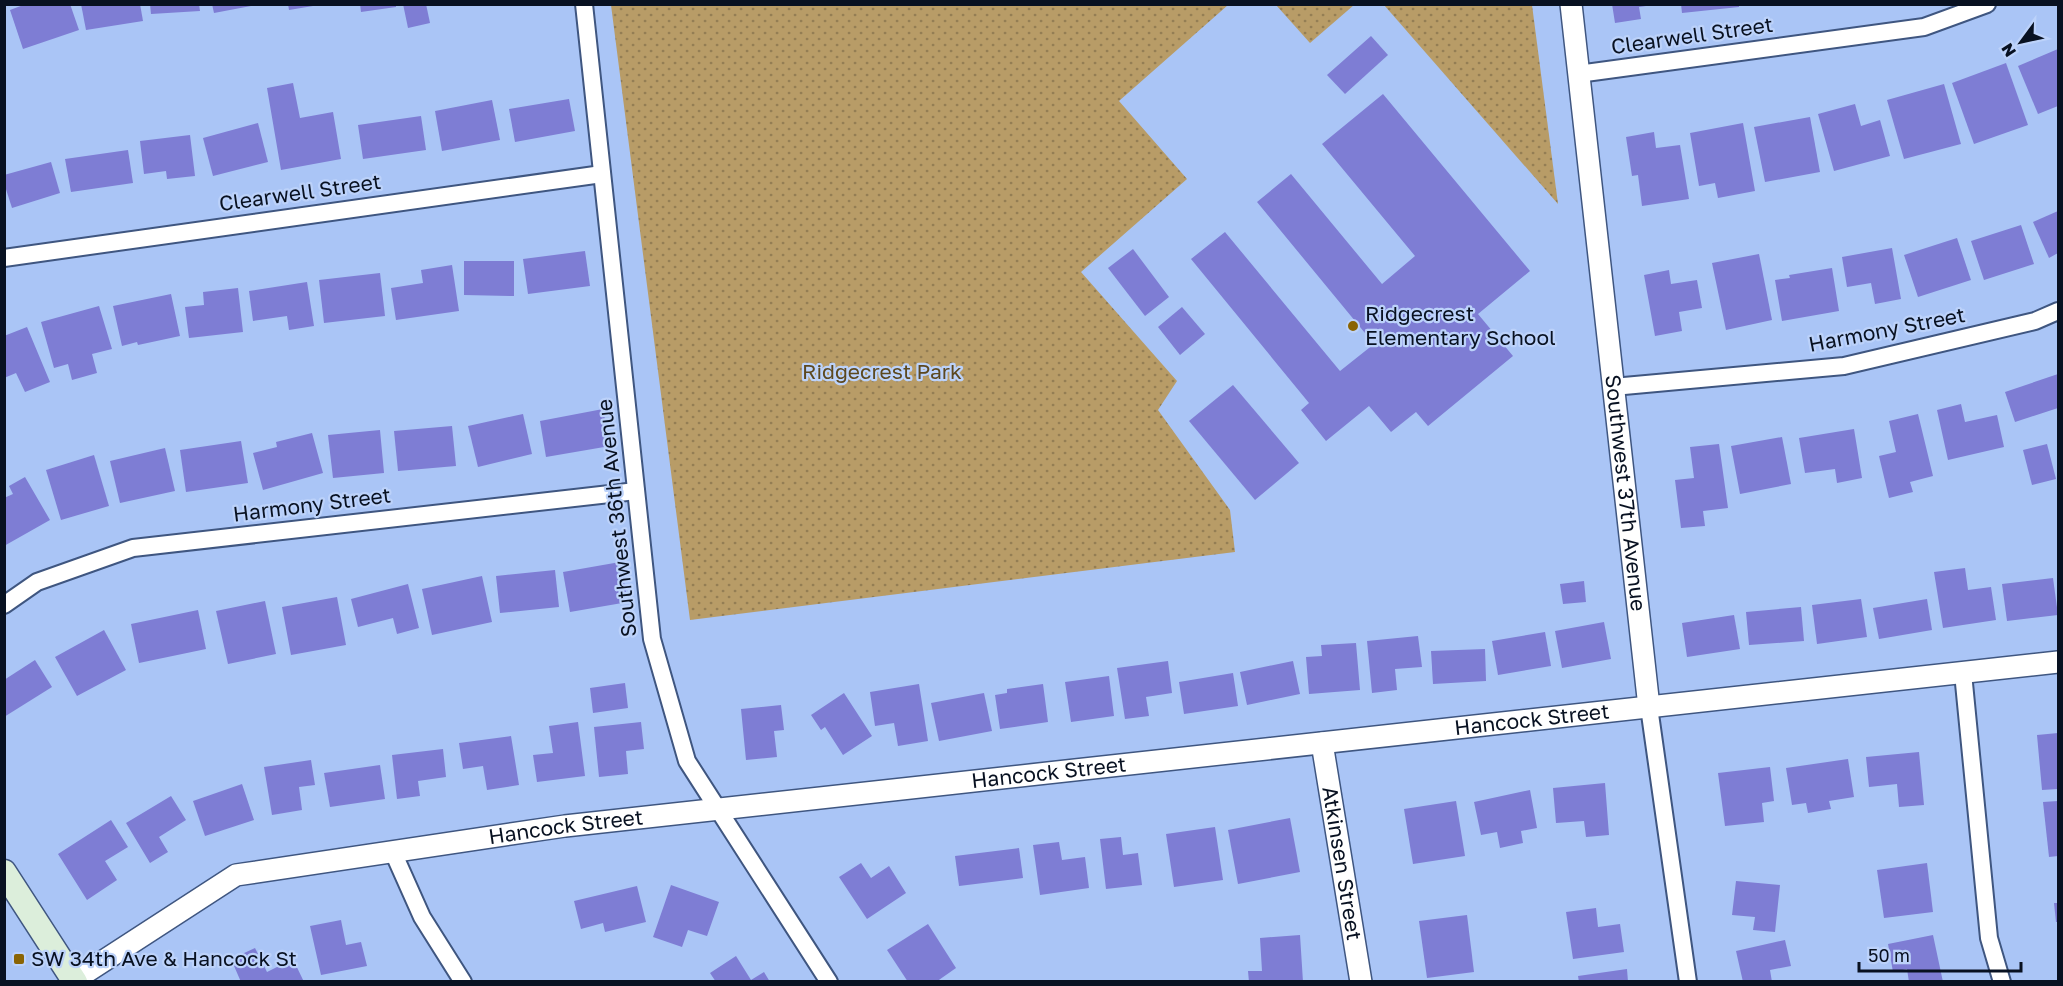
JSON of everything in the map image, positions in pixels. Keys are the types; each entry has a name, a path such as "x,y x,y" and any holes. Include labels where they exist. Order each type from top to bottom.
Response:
{"main road":[{"path":"4,872 74,981"}],"street":[{"name":"Southwest 36th Avenue","path":"585,4 652,639 687,760 829,981"},
{"name":"Southwest 37th Avenue","path":"1571,4 1649,707 1688,981"},
{"name":"Clearwell Street","path":"1578,74 1924,27 1987,4"},
{"name":"Clearwell Street","path":"4,258 602,174"},
{"name":"Harmony Street","path":"1613,387 1844,366 2035,321 2058,311"},
{"name":"Harmony Street","path":"4,605 37,582 133,548 636,491"},
{"name":"Hancock Street","path":"74,981 236,875 565,826 2058,662"},
{"path":"1963,673 1989,938 2002,981"},
{"name":"Atkinsen Street","path":"1322,743 1360,981"},
{"path":"393,852 422,917 463,981"}],"green space":[{"name":"Ridgecrest Park","path":"611,5 1228,5 1119,101 1187,179 1081,272 1177,381 1158,410 1230,510 1235,552 690,620"},
{"path":"1276,5 1354,5 1310,43"},
{"path":"1384,5 1532,5 1558,204"}],"building":[{"path":"26,4 70,4 79,30 23,49 10,10"},
{"path":"81,4 140,4 143,21 86,30"},
{"path":"150,4 199,4 200,11 151,14"},
{"path":"212,4 251,4 251,6 214,13"},
{"path":"288,4 313,4 313,6 289,10"},
{"path":"360,4 396,4 396,7 361,12"},
{"path":"403,4 426,4 430,23 408,28"},
{"path":"1612,4 1645,4 1646,6 1639,7 1641,19 1615,23"},
{"path":"1681,4 1739,4 1739,7 1682,13"},
{"path":"1371,36 1388,55 1345,94 1327,75"},
{"path":"2058,49 2058,106 2038,114 2018,66"},
{"path":"2006,63 2028,125 1974,144 1952,83"},
{"path":"293,83 300,118 333,112 341,159 281,170 267,88"},
{"path":"1944,84 1961,144 1904,159 1887,100"},
{"path":"1383,94 1530,271 1478,314 1513,356 1428,426 1416,412 1391,432 1369,406 1326,441 1301,410 1309,403 1191,259 1225,232 1340,371 1374,344 1257,202 1291,174 1382,284 1415,256 1322,144"},
{"path":"569,99 575,131 515,142 509,109"},
{"path":"492,100 500,140 442,151 435,111"},
{"path":"1855,104 1861,126 1880,120 1890,156 1834,171 1818,114"},
{"path":"421,116 426,150 363,159 358,125"},
{"path":"1810,117 1820,172 1765,182 1754,127"},
{"path":"258,123 268,162 213,176 203,138"},
{"path":"1743,123 1755,191 1718,198 1715,183 1699,186 1690,133"},
{"path":"1654,132 1656,148 1680,145 1689,199 1642,206 1638,175 1632,176 1626,137"},
{"path":"190,135 195,176 167,179 166,171 144,174 140,141"},
{"path":"128,150 133,183 71,192 65,159"},
{"path":"51,162 60,193 12,208 4,183 4,175"},
{"path":"2058,211 2058,253 2049,258 2033,222"},
{"path":"2021,225 2034,264 1984,280 1971,241"},
{"path":"1957,238 1971,280 1918,297 1904,255"},
{"path":"1892,248 1901,299 1875,304 1871,283 1847,287 1842,257"},
{"path":"1133,249 1169,297 1145,316 1108,268"},
{"path":"585,251 590,286 528,294 523,259"},
{"path":"1759,254 1772,320 1726,330 1712,263"},
{"path":"464,261 514,261 514,296 464,295"},
{"path":"452,265 459,311 396,320 391,288 423,283 421,270"},
{"path":"1832,268 1839,311 1782,321 1775,280 1790,278 1789,275"},
{"path":"1669,270 1671,284 1697,280 1702,308 1679,312 1682,331 1655,336 1644,275"},
{"path":"380,273 385,316 324,323 319,280"},
{"path":"307,282 314,326 289,330 287,316 253,321 249,291"},
{"path":"238,288 243,332 189,338 185,307 204,305 203,292"},
{"path":"171,294 180,336 122,346 113,306"},
{"path":"99,306 112,349 92,354 97,373 72,380 68,364 54,368 41,322"},
{"path":"1182,307 1205,334 1180,355 1158,327"},
{"path":"27,327 50,382 25,392 16,373 4,378 4,336"},
{"path":"2058,374 2058,408 2015,422 2005,392"},
{"path":"1233,385 1299,463 1255,500 1189,421"},
{"path":"1961,404 1965,422 1997,415 2004,447 1948,460 1937,410"},
{"path":"603,409 610,446 546,457 540,421"},
{"path":"523,414 532,454 478,467 468,426"},
{"path":"1918,414 1933,476 1910,482 1913,492 1889,498 1879,456 1896,452 1889,421"},
{"path":"452,426 456,466 398,471 394,431"},
{"path":"1854,429 1862,478 1837,483 1835,469 1805,473 1799,438"},
{"path":"380,430 384,473 333,478 328,435"},
{"path":"312,433 323,473 263,490 253,453 277,447 276,442"},
{"path":"1782,437 1791,484 1740,494 1731,446"},
{"path":"241,441 248,483 186,492 180,450"},
{"path":"1719,444 1728,508 1703,511 1705,526 1681,528 1675,480 1694,478 1690,447"},
{"path":"2047,444 2056,479 2032,485 2023,450"},
{"path":"165,448 175,491 120,503 110,461"},
{"path":"94,455 109,506 61,520 46,470"},
{"path":"25,477 50,520 4,546 4,498 13,494 9,486"},
{"path":"620,562 628,602 570,612 563,572"},
{"path":"1965,568 1968,590 1991,587 1996,620 1943,628 1934,572"},
{"path":"555,570 559,607 500,613 496,576"},
{"path":"482,576 492,622 432,635 422,589"},
{"path":"2053,578 2058,615 2007,621 2002,584"},
{"path":"1584,581 1586,602 1563,604 1560,584"},
{"path":"408,584 419,628 397,634 393,618 358,627 351,599"},
{"path":"337,597 346,645 291,655 282,607"},
{"path":"1861,599 1867,637 1817,644 1812,605"},
{"path":"1927,599 1932,630 1879,639 1873,608"},
{"path":"265,601 276,654 228,664 216,611"},
{"path":"1801,607 1804,641 1749,645 1746,612"},
{"path":"198,610 206,649 139,663 131,624"},
{"path":"1734,615 1740,649 1687,657 1682,623"},
{"path":"1604,622 1611,659 1562,668 1555,631"},
{"path":"104,630 126,670 77,696 55,657"},
{"path":"1545,632 1551,666 1498,675 1492,641"},
{"path":"1418,636 1422,667 1395,669 1397,690 1372,693 1367,641"},
{"path":"1356,643 1360,690 1309,694 1306,657 1322,656 1321,645"},
{"path":"1485,649 1486,681 1433,684 1431,651"},
{"path":"35,660 52,687 4,717 4,680"},
{"path":"1168,661 1172,693 1146,697 1149,716 1125,719 1117,668"},
{"path":"1293,661 1300,694 1247,705 1240,672"},
{"path":"1233,673 1238,706 1184,714 1179,682"},
{"path":"1109,676 1114,716 1071,722 1065,682"},
{"path":"625,683 628,708 593,713 590,688"},
{"path":"919,684 928,741 898,746 894,723 875,726 870,692"},
{"path":"1043,684 1048,722 1000,729 995,695 1007,693 1007,689"},
{"path":"844,693 872,736 843,755 825,727 821,730 811,715"},
{"path":"984,693 992,731 939,741 931,703"},
{"path":"781,705 784,730 774,731 777,757 746,760 741,709"},
{"path":"578,722 585,776 537,782 533,755 553,753 549,726"},
{"path":"641,722 644,749 626,751 628,774 599,777 594,727"},
{"path":"2058,733 2058,789 2042,790 2037,735"},
{"path":"511,736 519,785 487,790 483,766 463,769 459,743"},
{"path":"443,749 446,777 418,781 420,796 397,799 392,755"},
{"path":"1919,752 1924,805 1899,807 1897,784 1869,787 1866,757"},
{"path":"1848,759 1854,797 1829,801 1831,809 1808,813 1806,803 1792,805 1786,768"},
{"path":"311,760 315,785 299,787 302,810 272,815 264,767"},
{"path":"380,765 385,799 330,807 324,773"},
{"path":"1770,767 1774,801 1762,803 1764,822 1725,826 1718,773"},
{"path":"1605,783 1609,835 1586,837 1584,821 1556,823 1553,788"},
{"path":"242,784 254,820 205,836 193,801"},
{"path":"1530,790 1537,828 1521,831 1523,843 1500,848 1497,832 1481,835 1474,802"},
{"path":"171,796 186,820 159,837 168,852 150,863 126,823"},
{"path":"1456,801 1465,856 1413,864 1404,809"},
{"path":"2058,801 2058,856 2049,857 2043,802"},
{"path":"1290,818 1300,872 1238,884 1228,830"},
{"path":"111,820 128,847 105,861 117,880 87,900 58,854"},
{"path":"1215,827 1223,880 1174,887 1166,834"},
{"path":"1121,837 1123,855 1138,853 1142,885 1106,889 1100,839"},
{"path":"1059,842 1062,860 1085,857 1089,888 1040,895 1033,845"},
{"path":"1019,848 1023,878 959,886 955,856"},
{"path":"861,863 871,878 889,866 906,893 867,919 839,877"},
{"path":"1927,863 1933,912 1884,918 1877,870"},
{"path":"1736,881 1780,885 1775,932 1753,930 1755,917 1732,915"},
{"path":"671,885 719,902 707,936 688,930 682,947 653,937"},
{"path":"637,886 646,922 605,932 603,923 581,929 574,901"},
{"path":"2054,903 2058,903 2058,922 2056,922"},
{"path":"1596,908 1598,927 1620,924 1624,952 1573,959 1566,912"},
{"path":"1467,915 1474,972 1427,978 1419,921"},
{"path":"341,920 346,945 361,942 367,966 321,975 310,926"},
{"path":"928,924 956,968 936,982 908,982 887,950"},
{"path":"1300,935 1303,982 1249,982 1248,971 1262,971 1260,938"},
{"path":"1933,935 1943,982 1909,982 1907,969 1893,972 1888,944"},
{"path":"1785,940 1791,966 1770,970 1772,982 1743,982 1736,951"},
{"path":"255,948 267,972 293,959 304,982 241,982 231,959"},
{"path":"736,956 751,980 764,972 770,982 716,982 710,973"},
{"path":"1627,969 1628,982 1579,982 1578,976"}],"place":[{"name":"Ridgecrest Elementary School","path":"1353,326"},
{"name":"SW 34th Ave & Hancock St","path":"19,959"}]}
